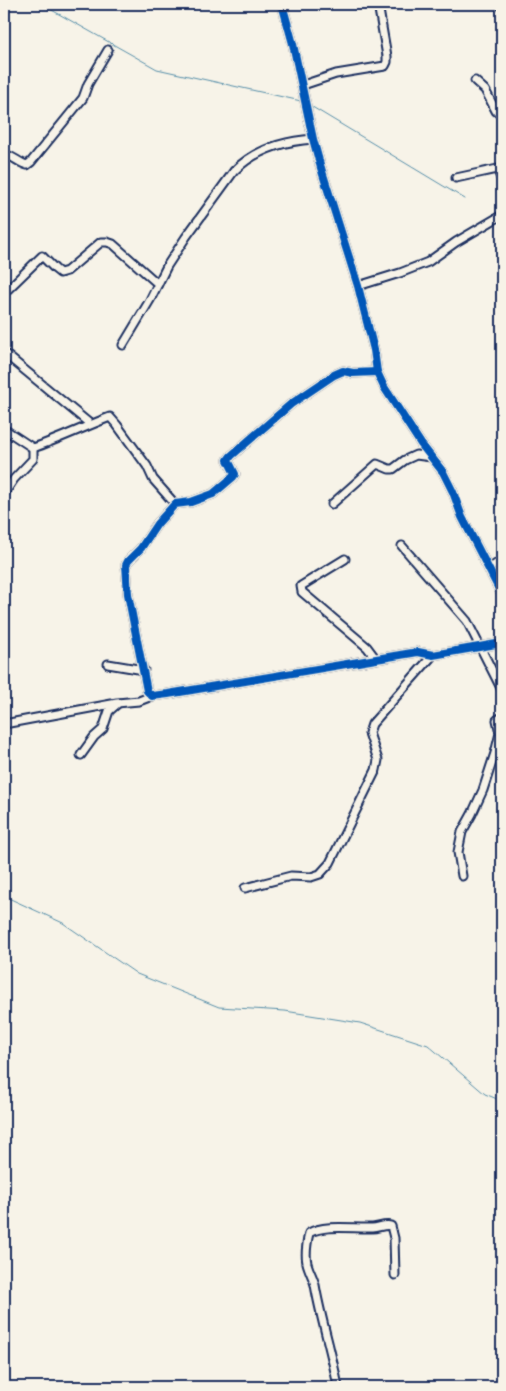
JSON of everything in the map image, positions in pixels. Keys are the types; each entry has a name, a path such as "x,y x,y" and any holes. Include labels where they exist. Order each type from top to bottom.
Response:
{"street":[{"path":"282,4 303,85 313,139 358,286 378,372 384,387 420,444 443,472 462,517 502,595"},
{"path":"303,85 336,74 384,66 387,62 387,56 378,4"},
{"path":"4,154 12,156 23,164 27,165 31,162 83,98 88,84 108,50"},
{"path":"475,80 485,90 496,111 502,116"},
{"path":"123,345 150,300 167,266 234,171 240,165 269,147 297,140 313,139"},
{"path":"456,178 500,169 502,181"},
{"path":"358,286 428,262 456,242 502,215"},
{"path":"4,293 42,256 60,273 67,271 101,242 113,244 158,284"},
{"path":"358,286 396,272"},
{"path":"4,353 90,424"},
{"path":"152,696 147,691 128,594 126,565 128,560 142,548 156,524 175,504 190,502 213,494 226,483 235,474 228,460 230,456 291,404 343,371 353,373 378,372"},
{"path":"33,448 69,435 90,424 110,418 142,459 153,479 175,504"},
{"path":"4,429 33,448"},
{"path":"4,494 14,479 33,459 33,448"},
{"path":"332,504 377,464 393,469 416,455 431,457"},
{"path":"402,546 467,621 502,690"},
{"path":"345,559 301,586 302,592 368,647 376,659"},
{"path":"488,569 502,560"},
{"path":"4,724 117,703 139,701 152,696 215,685 275,677 418,652 433,655 502,643"},
{"path":"245,888 290,876 311,877 320,874 330,863 376,770 378,760 369,733 372,724 433,655"},
{"path":"108,664 144,670"},
{"path":"81,755 94,737 103,729 109,711 117,703"},
{"path":"462,876 458,852 462,832 483,790 500,733 497,720 502,716"},
{"path":"338,1387 333,1358 312,1275 307,1264 306,1253 309,1233 315,1230 340,1227 354,1229 375,1228 387,1224 391,1226 394,1238 395,1275"}],"waterway":[{"path":"41,4 157,69 301,101"},
{"path":"309,105 465,199"},
{"path":"4,896 63,923 137,974 219,1007 285,1011 360,1023 428,1045 485,1094 502,1101"}],"cycle path":[{"path":"282,4 293,44 313,139 358,286 374,350 377,372 384,387 421,444 443,472 462,517 502,595"},
{"path":"377,372 353,373 343,371 291,404 231,456 228,460 235,474 233,477 213,494 191,502 175,504 157,524 141,548 128,561 126,565 128,594 147,691 152,696 168,694 418,652 433,655 502,643"}]}
